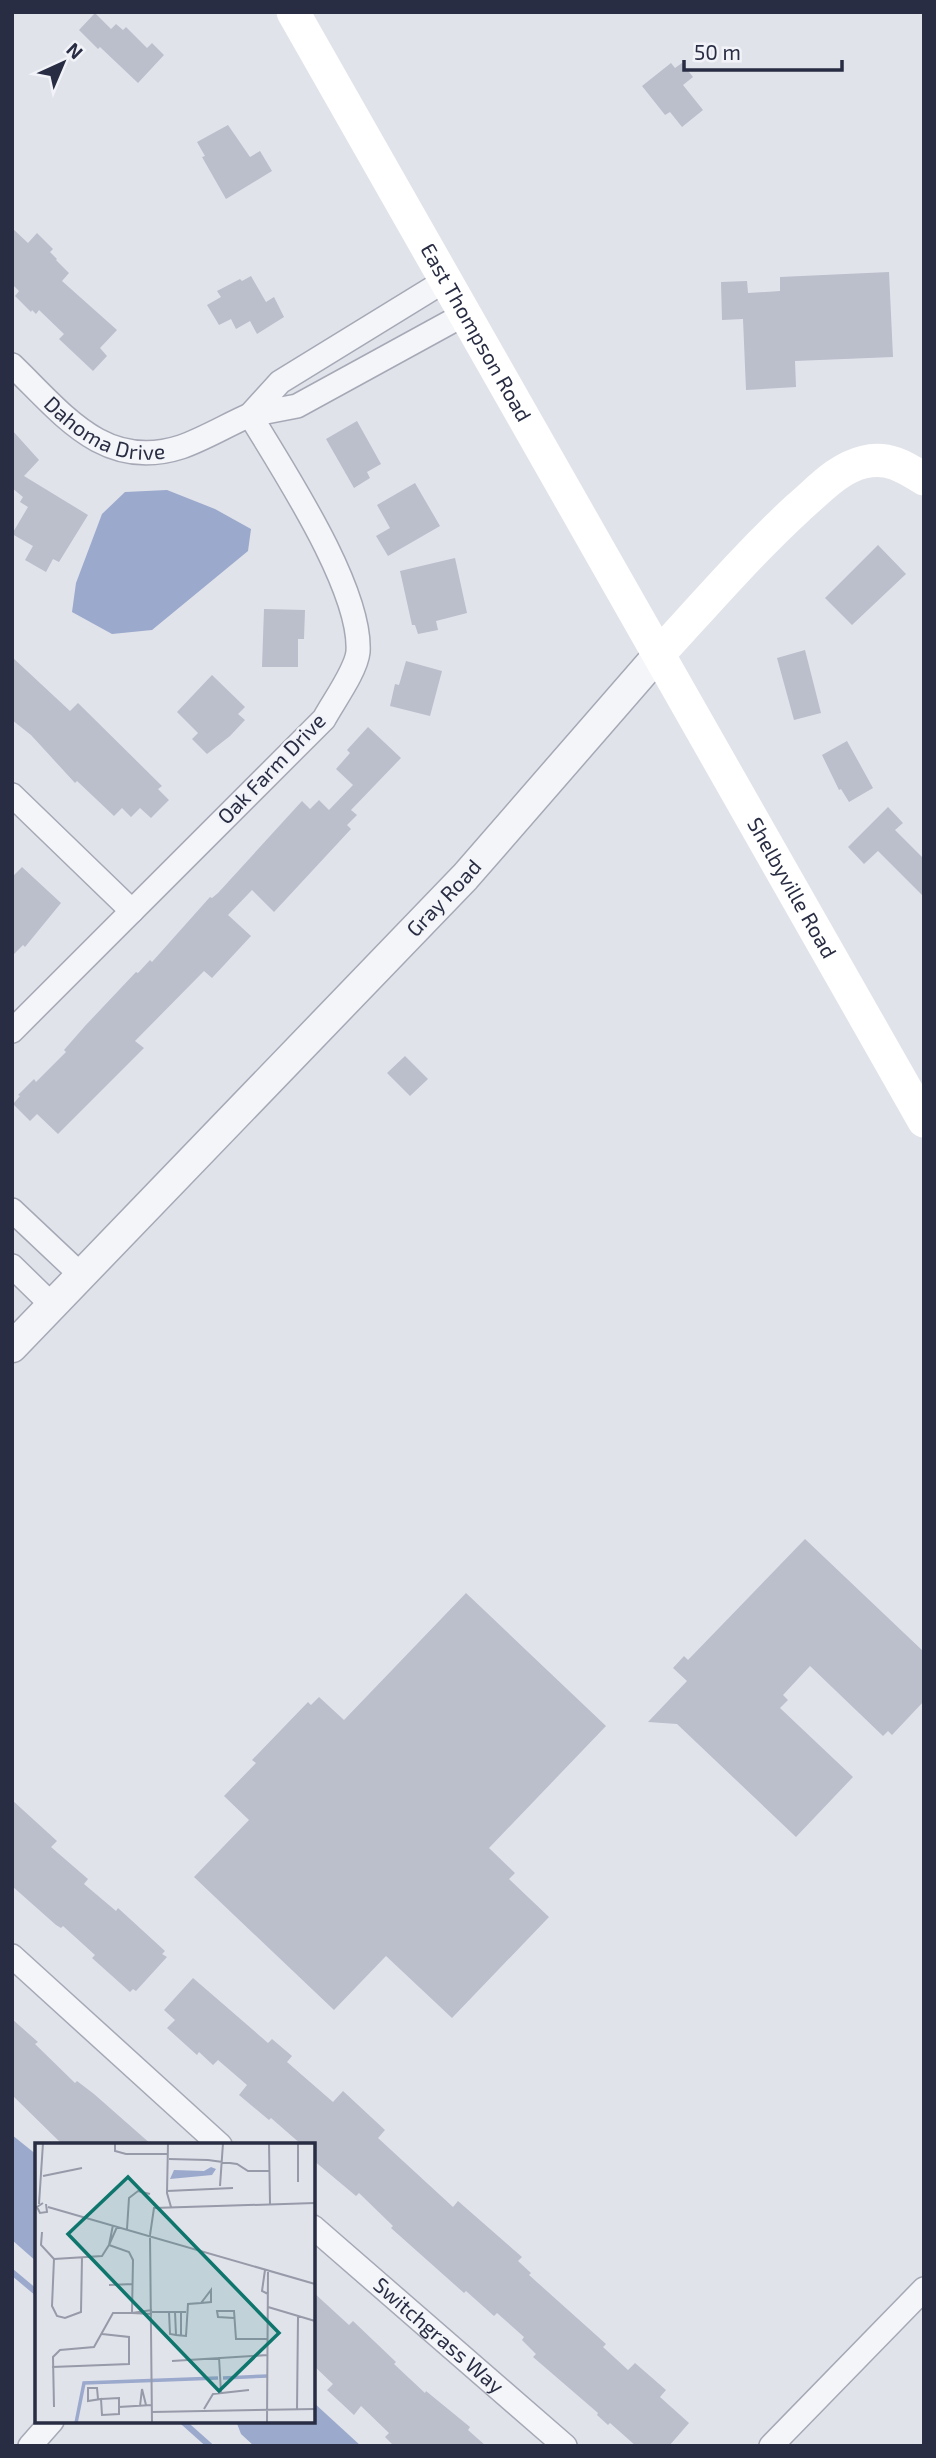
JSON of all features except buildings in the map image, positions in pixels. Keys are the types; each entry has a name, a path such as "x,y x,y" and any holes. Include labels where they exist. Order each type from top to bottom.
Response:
{"main road":[{"name":"East Thompson Road","path":"293,12 659,654"},
{"name":"Gray Road","path":"659,654 764,540 827,481 845,469 879,460 903,465 924,479"},
{"name":"Shelbyville Road","path":"659,654 924,1121"}],"street":[{"name":"Dahoma Drive","path":"250,415 280,382 446,280"},
{"name":"Dahoma Drive","path":"12,365 71,422 105,446 129,453 148,454 181,446 250,415 297,406 465,314"},
{"name":"Oak Farm Drive","path":"12,1031 324,719 353,668 358,654 356,625 345,590 309,512 250,415"},
{"name":"Gray Road","path":"12,1347 465,877 659,654"},
{"path":"12,795 132,911"},
{"path":"12,1210 81,1275"},
{"path":"12,1265 52,1305"},
{"path":"12,1956 218,2143"},
{"name":"Switchgrass Way","path":"315,2229 565,2446"},
{"path":"771,2446 924,2289"},
{"path":"30,2446 50,2423"}],"water":[{"path":"167,490 215,509 251,529 248,551 152,630 112,634 72,612 76,583 102,514 125,492"},
{"path":"12,2135 35,2153 35,2260 12,2240"},
{"path":"315,2404 361,2446 254,2446 241,2434 237,2423 315,2423"}],"waterway":[{"path":"12,2272 35,2291"},
{"path":"184,2423 210,2446"}]}
